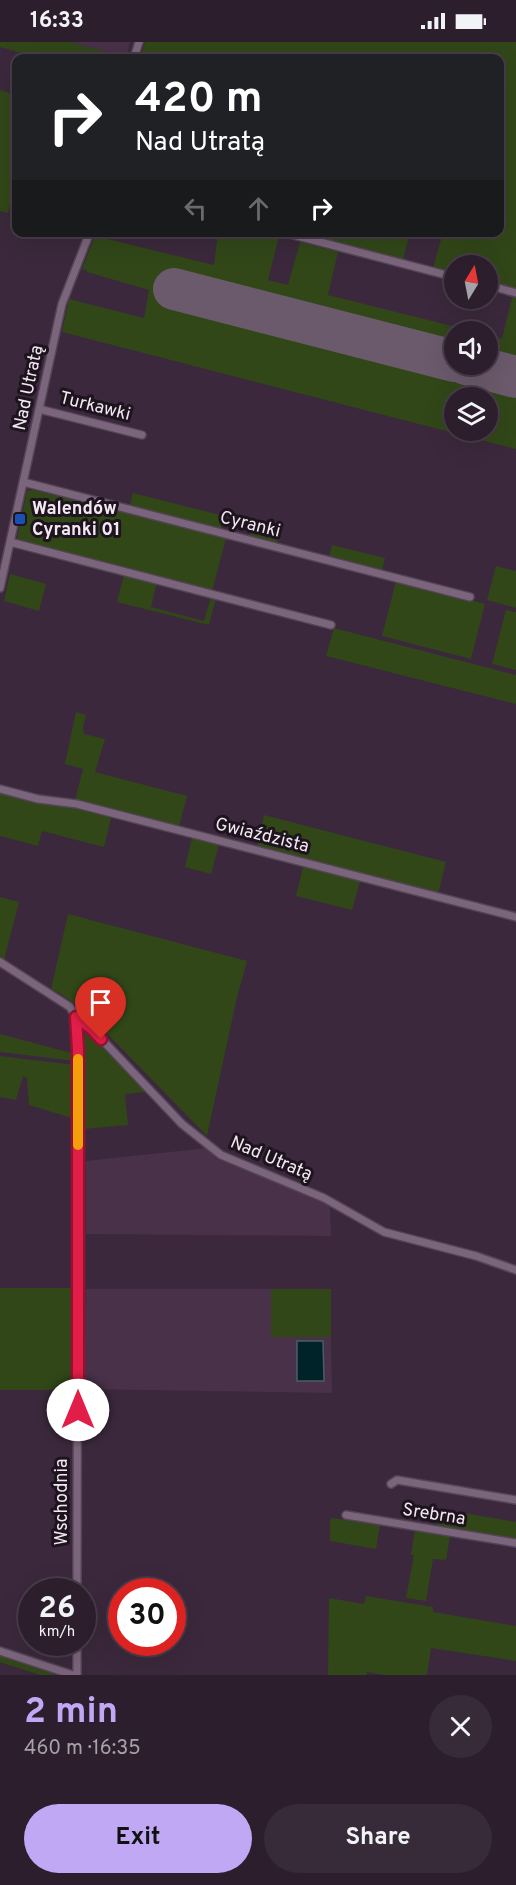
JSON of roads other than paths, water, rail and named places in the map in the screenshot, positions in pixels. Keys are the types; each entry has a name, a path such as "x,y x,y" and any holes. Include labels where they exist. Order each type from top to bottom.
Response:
{"street":[{"name":"Nad Utratą","path":"0,588 62,304 88,237"},
{"path":"301,237 444,274"},
{"path":"498,288 516,292"},
{"name":"Turkawki","path":"39,409 142,435"},
{"name":"Cyranki","path":"23,482 470,597"},
{"path":"10,542 331,625"},
{"name":"Gwiaździsta","path":"0,789 38,799 77,804 516,917"},
{"name":"Nad Utratą","path":"0,962 70,1007 76,1017 91,1028 182,1124 221,1155 324,1198 384,1233 476,1256 516,1270"},
{"name":"Wschodnia","path":"76,1017 78,1050 77,1578"},
{"path":"391,1484 397,1480 516,1500"},
{"name":"Srebrna","path":"346,1515 516,1543"},
{"path":"0,1651 75,1675 76,1656"}],"place":[{"name":"Walendów Cyranki 01","path":"20,519"}]}
